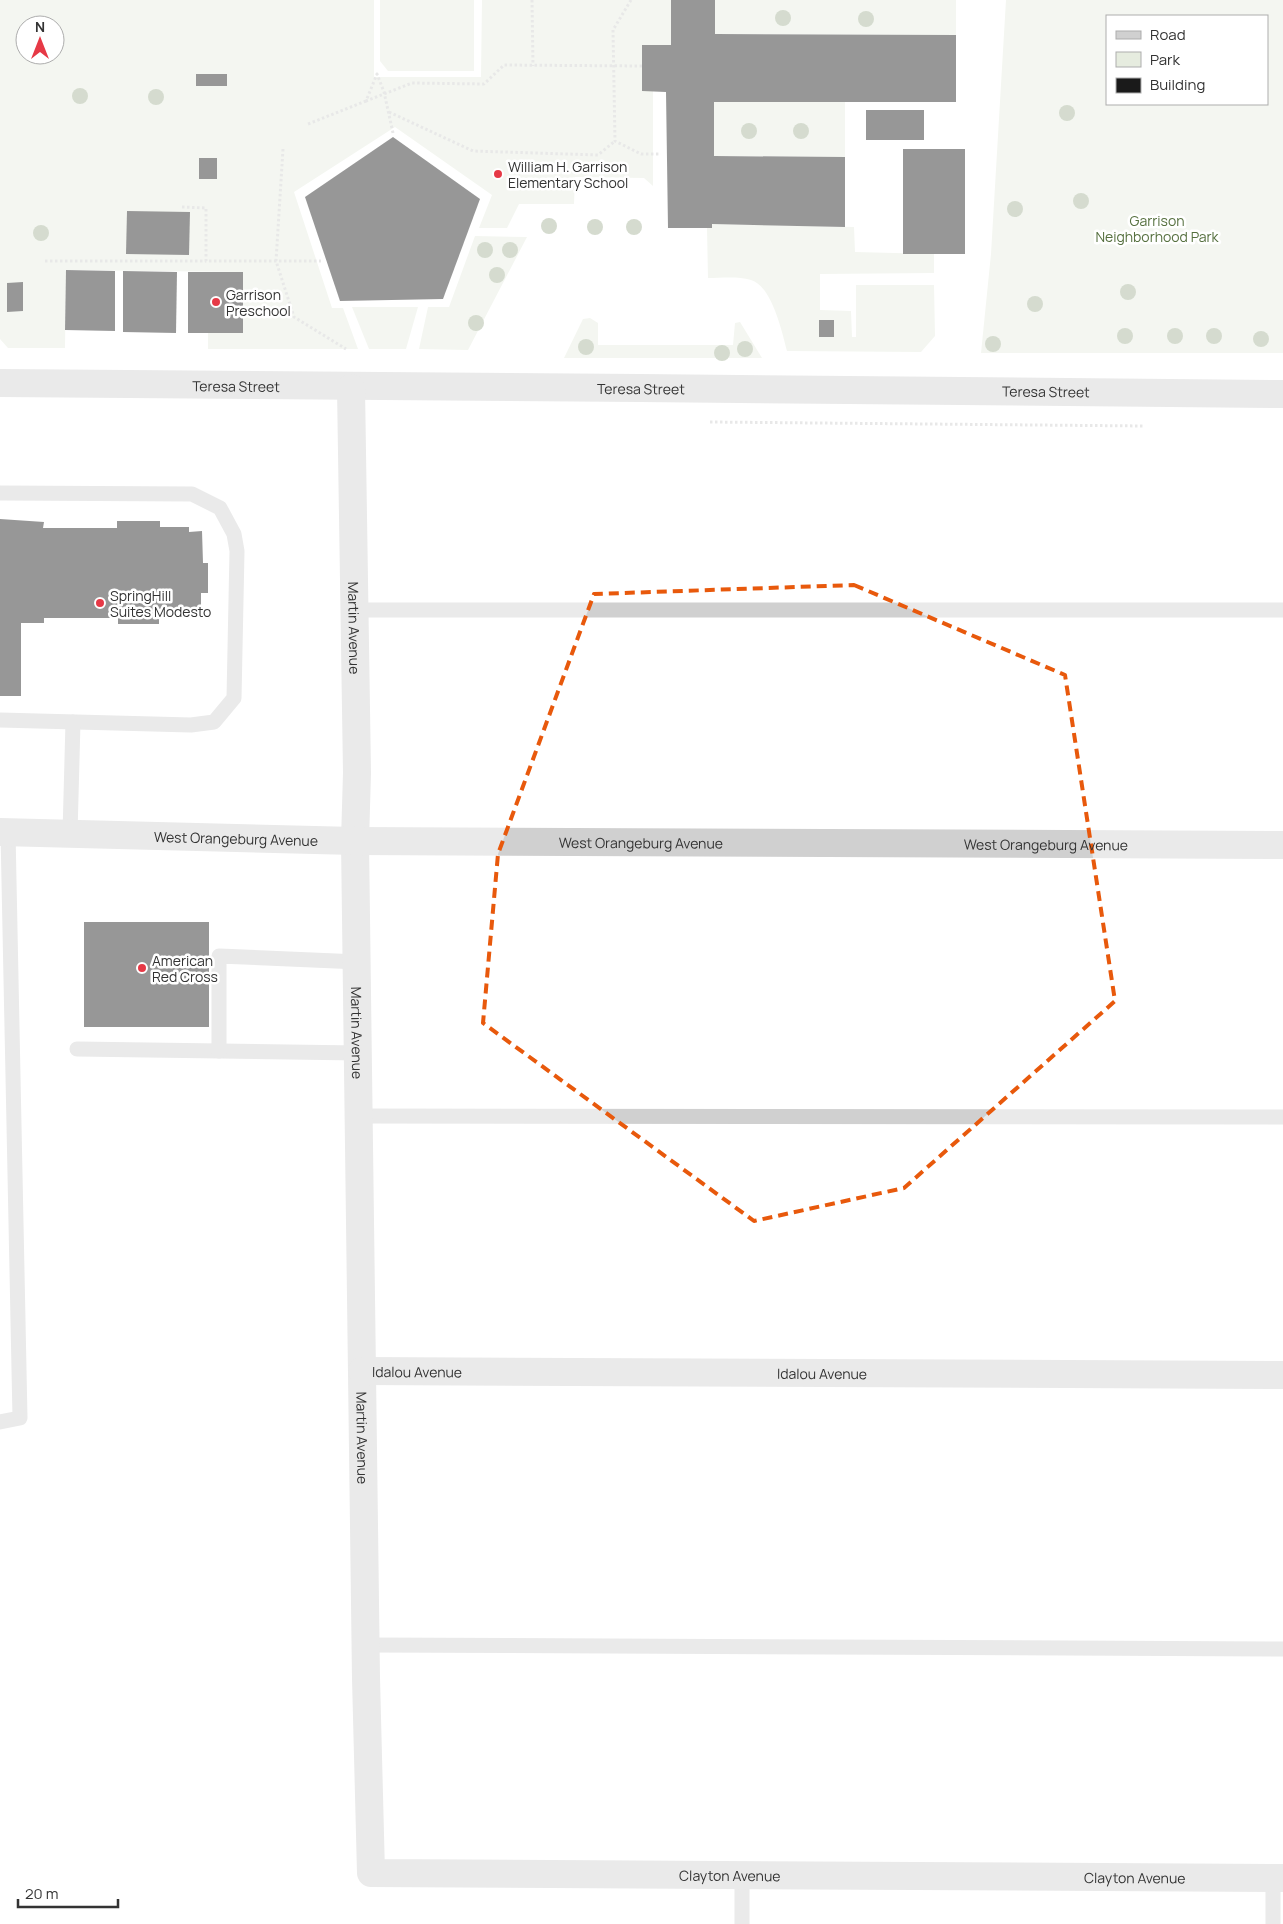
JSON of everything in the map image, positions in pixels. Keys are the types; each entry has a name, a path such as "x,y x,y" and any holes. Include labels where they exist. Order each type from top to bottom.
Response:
{"street":[{"name":"Teresa Street","path":"0,383 351,388 948,388 1283,394"},
{"name":"Martin Avenue","path":"351,388 357,773 356,841 366,1678"},
{"name":"West Orangeburg Avenue","path":"4,832 356,841 1283,845"},
{"name":"Idalou Avenue","path":"362,1371 1283,1375"},
{"name":"Clayton Avenue","path":"366,1678 371,1873 1278,1878"}],"lane":[{"path":"0,493 192,494 220,508 234,534 237,551 234,698 214,722 191,724 0,720"},
{"path":"353,610 1283,610"},
{"path":"70,834 73,722"},
{"path":"0,1422 20,1418 5,927 4,832"},
{"path":"219,1051 219,956 358,962"},
{"path":"77,1049 359,1054"},
{"path":"360,1116 1283,1117"},
{"path":"367,1646 1283,1649"},
{"path":"742,1876 742,1924"},
{"path":"1274,1924 1278,1878"}],"path":[{"path":"532,0 532,66"},
{"path":"615,141 613,30 631,0"},
{"path":"308,124 384,92 412,83 484,84 504,65 642,66"},
{"path":"366,101 376,74 384,92 393,132"},
{"path":"389,112 473,151 598,155 615,141"},
{"path":"615,141 641,154 661,154"},
{"path":"282,148 276,261 294,317 346,349"},
{"path":"182,207 206,208 206,261"},
{"path":"45,261 321,261"},
{"path":"704,422 1152,426"}],"highlighted area":[{"path":"854,585 1065,675 1115,1001 904,1188 754,1221 483,1023 498,854 594,594"}],"green space":[{"path":"0,0 374,0 374,77 481,77 482,0 671,0 671,45 642,45 642,90 653,91 653,186 644,178 575,177 574,204 519,204 507,228 479,228 492,195 395,127 294,192 332,308 343,308 358,349 208,349 208,333 243,272 66,270 65,348 8,348 0,339","holes":["196,74 226,74 227,86 196,86"]},
{"path":"380,0 474,0 474,71 388,71 380,61"},
{"path":"715,0 956,0 956,35 715,34"},
{"name":"Garrison Neighborhood Park","path":"1006,0 1283,0 1283,353 981,353 991,254"},
{"path":"714,102 845,102 845,157 714,156"},
{"path":"712,224 854,227 855,252 934,254 934,273 820,274 820,310 851,311 852,337 856,337 856,285 934,285 935,336 921,352 787,351 775,311 765,291 758,284 741,278 708,278 707,228 712,228","holes":["819,321 834,321 834,337 819,337"]},
{"path":"475,236 527,237 468,350 419,349 428,307 449,307"},
{"path":"352,307 418,307 406,349 369,349"},
{"path":"590,318 598,323 598,345 733,345 735,323 740,322 762,358 564,358 583,319"}],"building":[{"name":"William H. Garrison Elementary School","path":"671,0 715,0 715,34 956,35 956,102 714,102 714,156 845,157 845,227 712,224 712,228 668,228 666,92 642,91 642,45 671,45"},
{"path":"196,74 227,74 227,86 196,86"},
{"path":"866,110 924,110 924,140 866,140"},
{"path":"393,137 480,199 443,299 340,301 305,197"},
{"path":"903,149 965,149 965,254 903,254"},
{"path":"199,158 217,158 217,179 199,179"},
{"path":"127,211 190,212 189,255 126,254"},
{"path":"66,270 115,271 115,331 65,330"},
{"path":"123,271 177,272 176,333 123,332"},
{"name":"Garrison Preschool","path":"188,272 243,272 243,333 188,333"},
{"path":"23,282 23,311 7,312 7,283"},
{"path":"819,320 834,320 834,337 819,337"},
{"name":"SpringHill Suites Modesto","path":"0,519 44,522 43,528 117,528 117,521 160,521 160,527 189,527 189,532 202,531 203,563 208,563 208,593 201,593 201,614 188,614 188,618 159,618 159,624 118,624 118,618 44,618 44,623 21,623 21,696 0,696"},
{"path":"84,922 209,922 209,1027 84,1027"}],"place":[{"name":"William H. Garrison Elementary School","path":"498,174"},
{"name":"Garrison Preschool","path":"216,302"},
{"name":"SpringHill Suites Modesto","path":"100,603"},
{"name":"American Red Cross","path":"142,968"}]}
